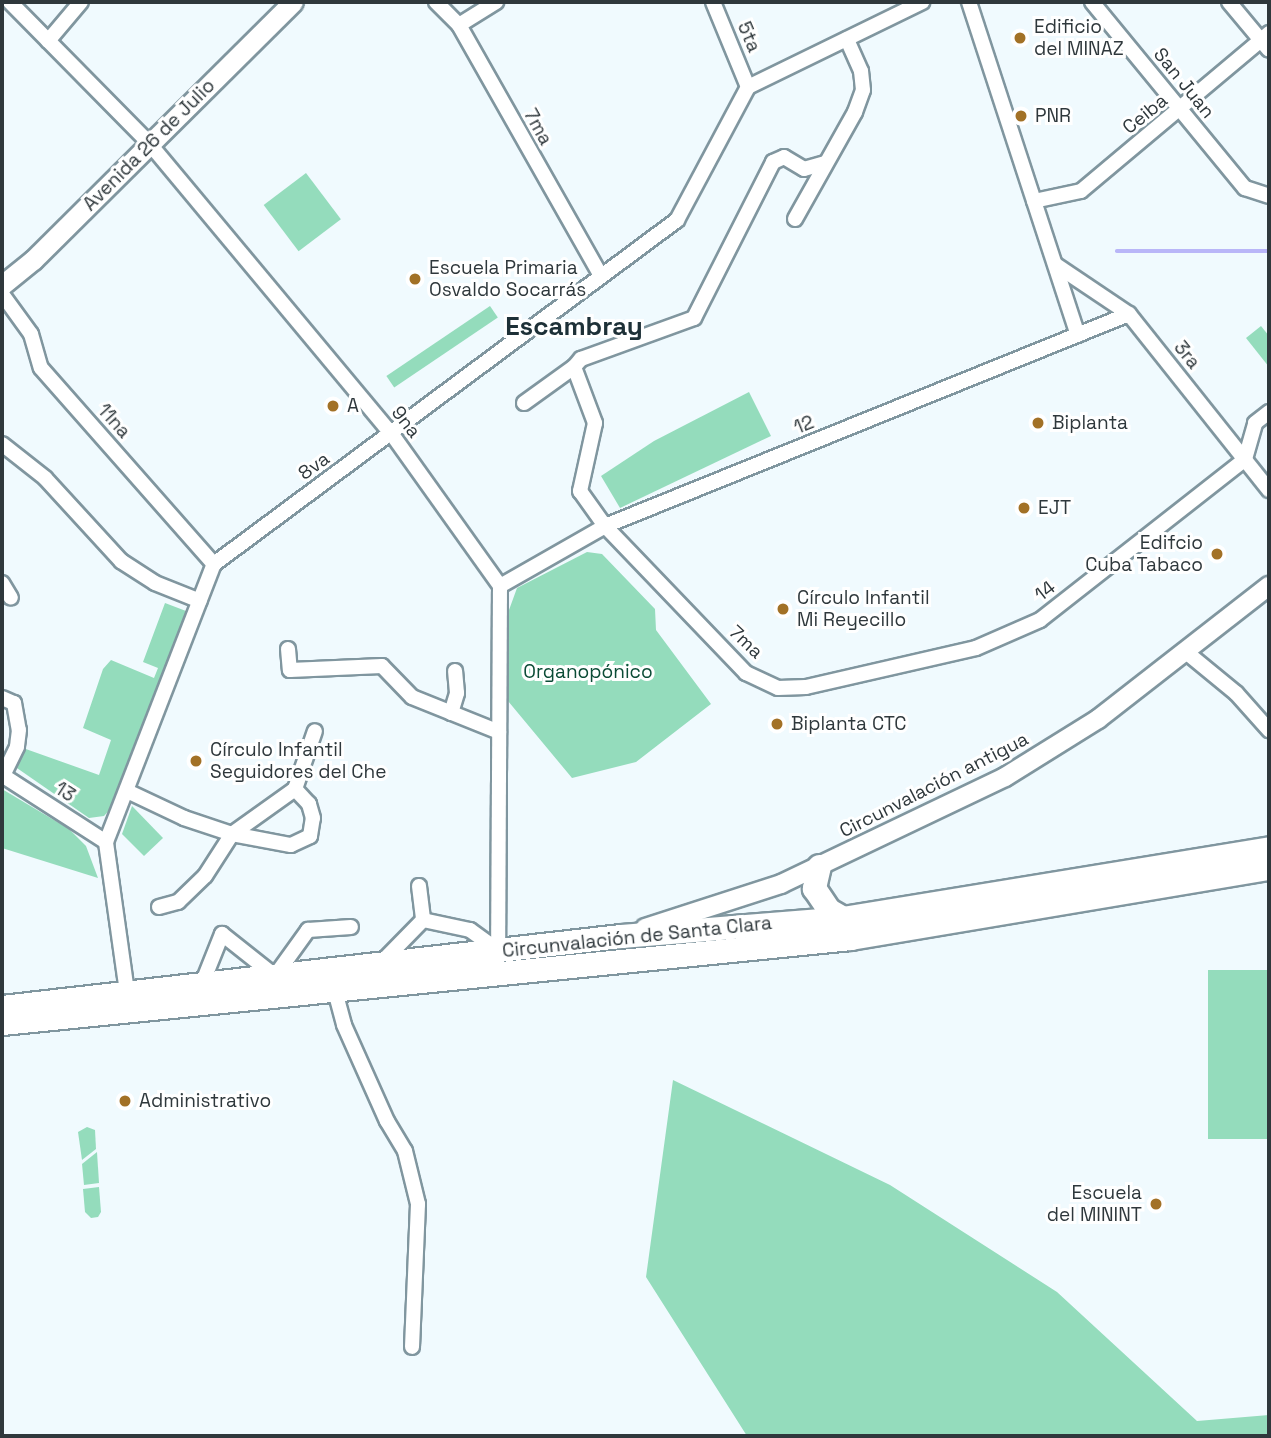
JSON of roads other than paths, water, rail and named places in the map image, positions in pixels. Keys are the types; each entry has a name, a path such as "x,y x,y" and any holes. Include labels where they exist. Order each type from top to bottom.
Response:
{"highway":[{"name":"Circunvalación de Santa Clara","path":"2,1007 620,936 843,918 1269,848"},
{"path":"818,866 814,888 829,910 843,918"},
{"name":"Circunvalación de Santa Clara","path":"2,1023 850,938 1269,867"}],"main road":[{"name":"Avenida 26 de Julio","path":"2,285 33,260 275,2"},
{"name":"Avenida 26 de Julio","path":"2,271 293,2"}],"street":[{"name":"9na","path":"10,2 145,139 391,433 500,586"},
{"path":"48,41 81,2"},
{"name":"7ma","path":"436,2 459,25 601,276"},
{"path":"459,25 496,2"},
{"name":"5ta","path":"713,2 748,87"},
{"path":"748,87 922,2"},
{"path":"969,2 1079,335"},
{"name":"San Juan","path":"1092,2 1245,188 1269,197"},
{"path":"1229,2 1267,41"},
{"path":"795,219 855,112 863,90 861,71 847,39"},
{"name":"Ceiba","path":"1034,201 1081,191 1267,41"},
{"name":"8va","path":"214,564 677,220 748,87"},
{"path":"524,403 581,359 694,318 773,162 784,157 804,169 814,183"},
{"path":"804,169 825,163"},
{"name":"3ra","path":"1056,265 1129,314 1269,489"},
{"name":"11na","path":"2,294 31,334 41,368 214,564"},
{"name":"12","path":"500,586 606,526 1129,314"},
{"name":"7ma","path":"574,367 595,423 580,491 606,526 746,673 778,688"},
{"path":"1245,459 1255,423 1269,412"},
{"path":"2,444 45,478 121,561 155,583 200,601"},
{"name":"14","path":"778,688 806,687 855,676 976,648 1008,636 1040,620 1245,459"},
{"path":"127,992 107,842 214,564"},
{"path":"2,583 10,598"},
{"path":"498,975 500,586"},
{"name":"Circunvalación antigua","path":"620,936 781,884 1005,777 1098,719 1269,588"},
{"path":"288,649 290,670 382,666 412,697 499,732"},
{"path":"1186,652 1236,693 1269,730"},
{"path":"451,713 457,693 455,671"},
{"path":"2,698 14,703 19,730 16,747 2,775"},
{"path":"159,907 178,902 205,876 232,834 295,789 315,731"},
{"name":"13","path":"2,775 107,842"},
{"path":"127,790 184,818 232,834 291,845 310,836 313,818 309,804 295,789"},
{"path":"419,886 423,919"},
{"path":"423,919 470,930 498,950"},
{"path":"380,964 423,919"},
{"path":"202,984 222,934 275,976 308,930 351,927"},
{"path":"335,991 349,1037 387,1121 405,1151 418,1204 412,1347"}],"waterway":[{"path":"1117,251 1269,251"}],"place":[{"name":"Edificio del MINAZ","path":"1020,38"},
{"name":"PNR","path":"1021,116"},
{"name":"Escuela Primaria Osvaldo Socarrás","path":"415,279"},
{"name":"A","path":"333,406"},
{"name":"Biplanta","path":"1038,423"},
{"name":"EJT","path":"1024,508"},
{"name":"Edifcio Cuba Tabaco","path":"1217,554"},
{"name":"Círculo Infantil Mi Reyecillo","path":"783,609"},
{"name":"Biplanta CTC","path":"777,724"},
{"name":"Círculo Infantil Seguidores del Che","path":"196,761"},
{"name":"Administrativo","path":"125,1101"},
{"name":"Escuela del MININT","path":"1156,1204"}],"district":[{"name":"Escambray","path":"574,327"}],"park label":[{"name":"Organopónico","path":"588,672"}]}
